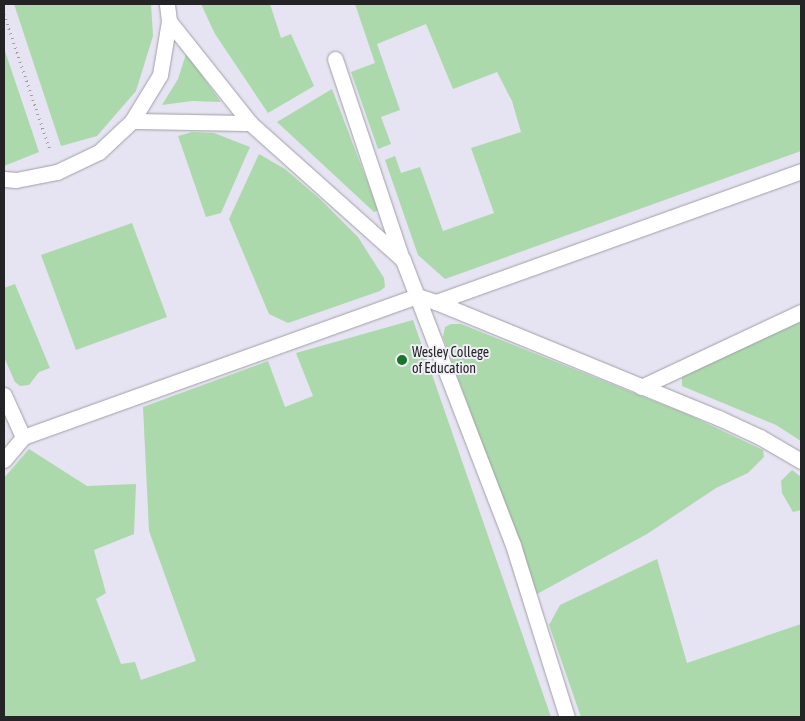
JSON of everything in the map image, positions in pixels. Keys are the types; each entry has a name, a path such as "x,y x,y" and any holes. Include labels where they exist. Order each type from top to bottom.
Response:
{"lane":[{"path":"4,179 16,180 57,172 98,152 132,121 160,75 169,21 167,4"},
{"path":"169,21 250,123 402,260"},
{"path":"335,59 402,260 513,545 567,717"},
{"path":"132,121 250,123"},
{"path":"436,302 801,170"},
{"path":"4,460 23,437 417,296 436,302 760,436 801,461"},
{"path":"641,387 801,312"},
{"path":"4,395 23,437"}],"path":[{"path":"4,14 57,172"}],"shaded area":[{"name":"Wesley College of Education","path":"4,4 801,4 801,717 4,717"}],"green space":[{"path":"14,4 151,4 153,36 136,91 97,136 61,146"},
{"path":"201,4 270,4 281,38 291,34 314,86 268,113 215,34"},
{"path":"355,4 801,4 801,151 445,279 418,255 385,160 395,156 401,173 420,167 443,231 494,213 471,148 521,132 512,101 497,72 453,89 426,24 377,44 400,110 381,117 391,144 378,149 351,72 375,63"},
{"path":"4,48 39,152 4,166"},
{"path":"187,51 221,102 192,101 162,105 178,79"},
{"path":"332,89 377,211 374,212 277,122"},
{"path":"192,132 214,133 250,147 221,213 206,217 178,136"},
{"path":"259,154 285,169 320,199 358,237 384,278 385,287 380,291 288,323 269,314 229,219"},
{"path":"132,223 167,317 76,350 41,255"},
{"path":"15,284 50,368 39,372 29,385 20,386 15,382 4,357 4,288"},
{"path":"413,320 551,717 4,717 4,478 29,449 87,486 136,484 134,534 94,550 106,593 96,599 121,664 135,662 141,680 196,661 149,531 143,407 268,361 285,407 313,396 296,353"},
{"path":"801,322 801,441 776,425 682,386 682,377 686,372"},
{"path":"451,324 461,324 689,415 763,450 764,457 748,473 716,488 647,534 537,594 443,337 445,327"},
{"path":"792,470 801,477 801,510 793,512 782,493 781,481"},
{"path":"657,559 687,663 801,624 801,717 581,717 549,625 560,605"}],"place":[{"name":"Wesley College of Education","path":"402,360"}]}
